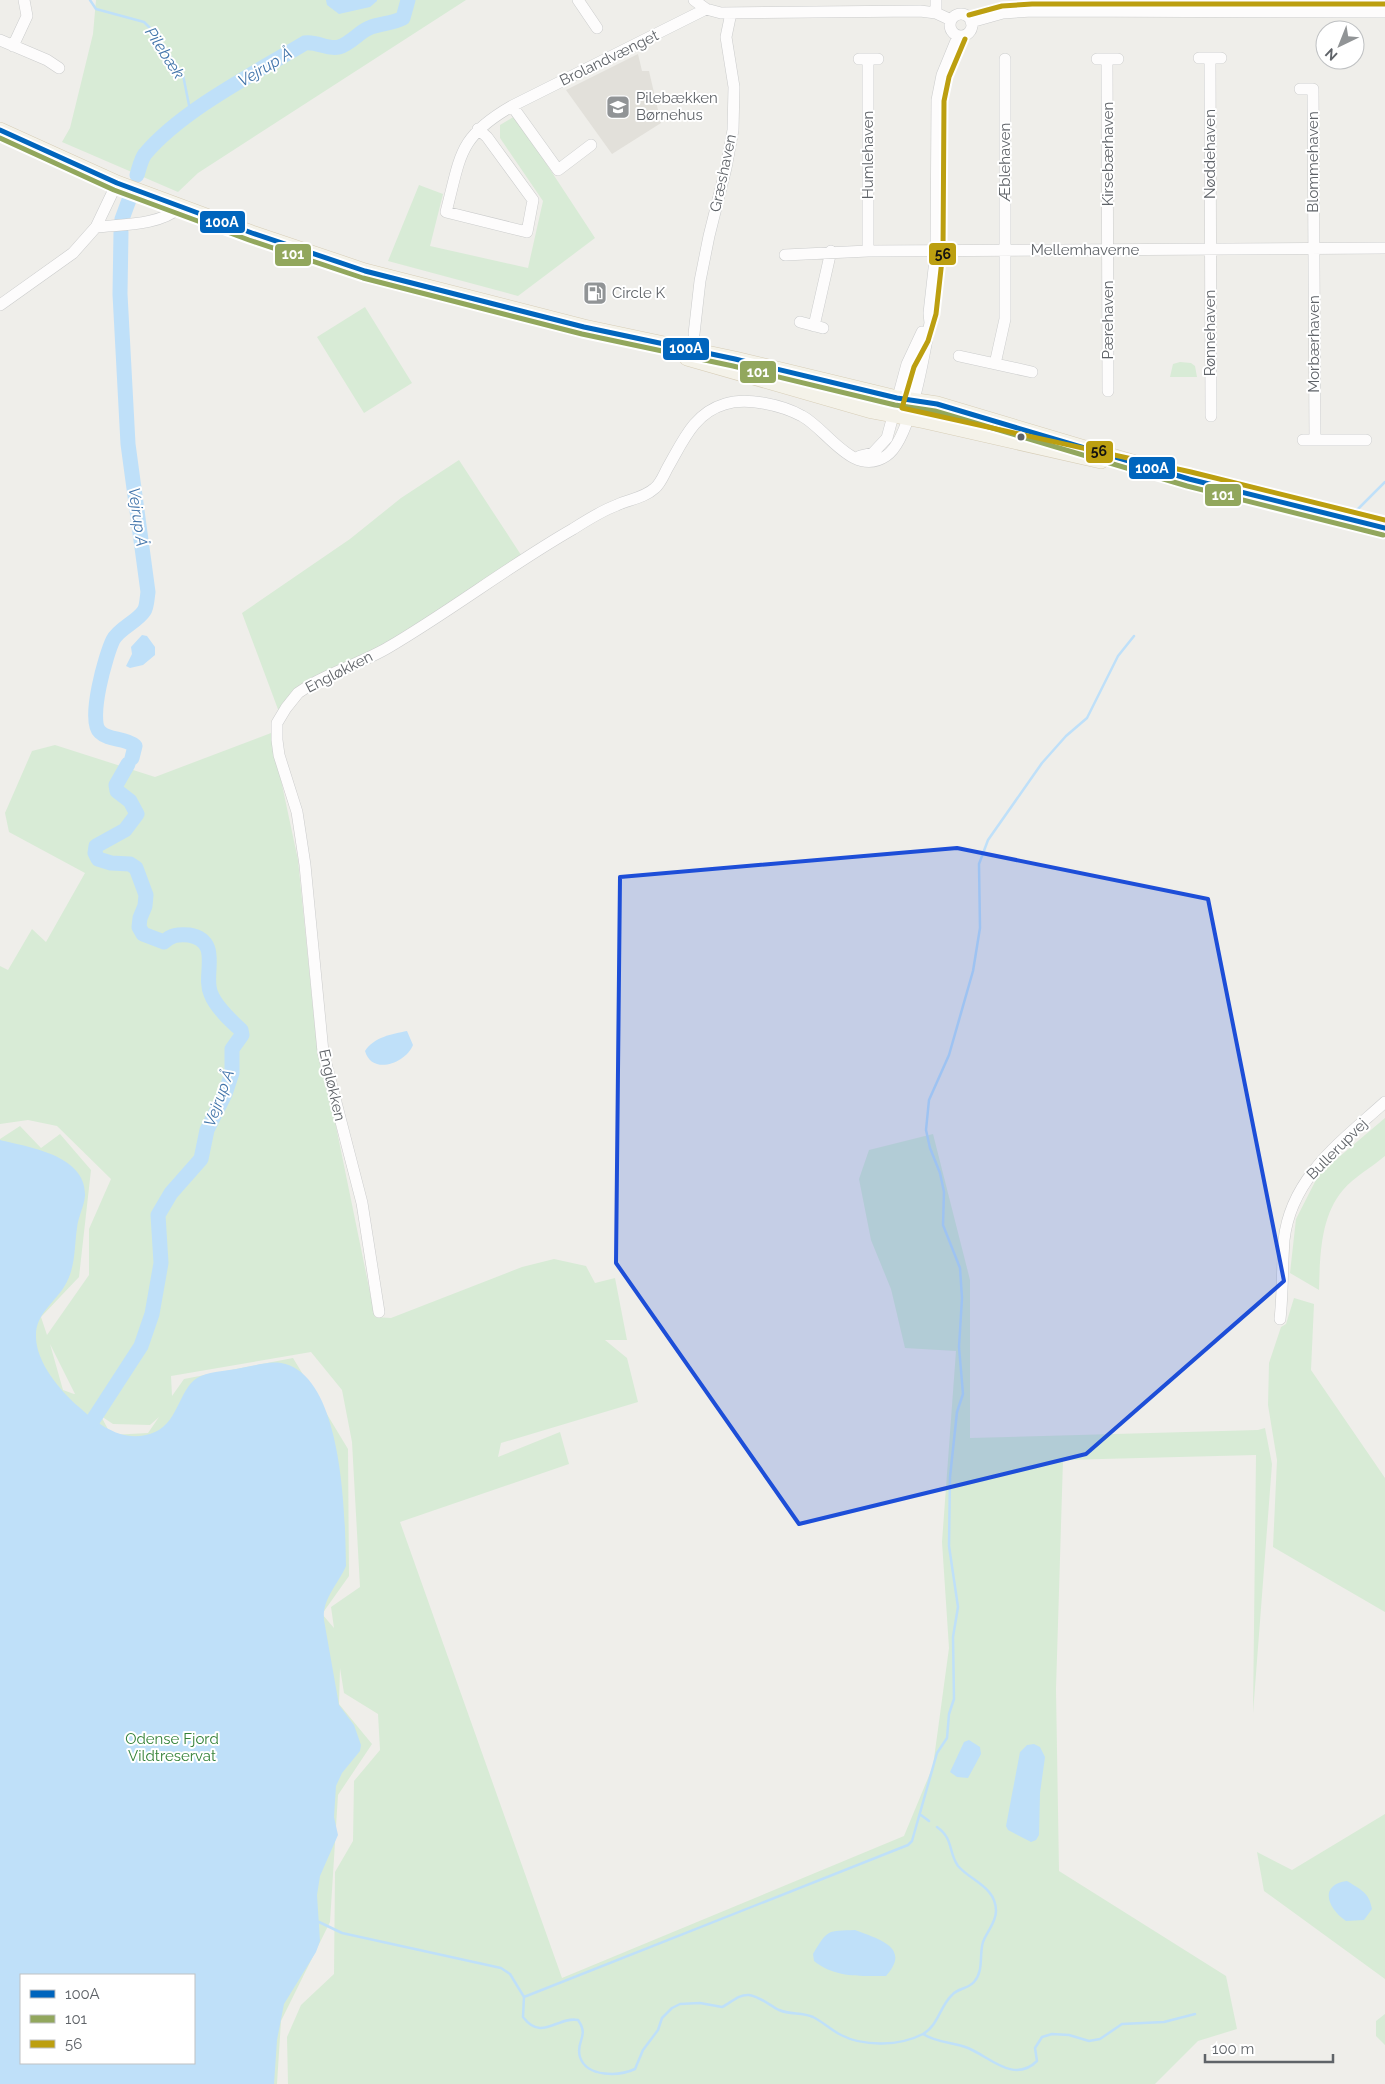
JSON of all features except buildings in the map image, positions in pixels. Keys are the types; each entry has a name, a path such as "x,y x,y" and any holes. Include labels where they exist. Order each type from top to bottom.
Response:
{"main road":[{"path":"0,130 117,183 365,271 584,328 872,411 895,406"},
{"path":"584,328 736,359 895,406 1077,445 1188,479"},
{"path":"910,408 1049,450 1188,479 1385,528"}],"street":[{"path":"13,46 27,16 24,0"},
{"path":"578,0 597,28"},
{"path":"694,0 706,9 731,13 815,6 936,12 951,20"},
{"path":"936,0 936,12"},
{"path":"971,22 1003,13 1032,11 1236,6 1385,12"},
{"name":"Brolandvænget","path":"478,129 487,137 532,200 527,232 446,212 461,155 469,139 478,129 486,121 512,106 706,9"},
{"name":"Græshaven","path":"694,334 702,272 726,168 732,130 734,87 726,37 731,13"},
{"path":"963,14 971,22 968,33 958,36 953,33 950,27 951,20 954,17 963,14"},
{"path":"851,456 864,456 881,447 887,438 908,364 921,338 929,313 936,250 937,100 942,75 958,36"},
{"path":"0,40 47,60 59,68"},
{"name":"Nøddehaven","path":"1210,58 1210,250"},
{"name":"Humlehaven","path":"868,59 868,251"},
{"name":"Æblehaven","path":"995,364 1005,319 1006,250 1000,74 1005,59"},
{"name":"Kirsebærhaven","path":"1108,59 1108,250"},
{"name":"Blommehaven","path":"1300,89 1313,89 1314,249"},
{"path":"512,106 558,170 592,145"},
{"path":"0,304 73,254 96,227 117,183"},
{"path":"96,227 156,221 170,216 181,207"},
{"name":"Mellemhaverne","path":"785,255 818,255 831,251 1385,248"},
{"name":"Morbærhaven","path":"1314,249 1309,440 1366,440"},
{"name":"Pærehaven","path":"1108,250 1108,391"},
{"name":"Rønnehaven","path":"1210,250 1211,416"},
{"path":"800,322 818,327 831,251"},
{"name":"Engløkken","path":"379,1312 362,1203 323,1052 305,864 297,812 279,755 277,724 298,693 310,685 387,648 593,517 618,504 646,495 657,487 692,426 709,411 726,403 759,403 786,410 812,422 839,448 851,456 874,461 888,455 900,442 910,408 930,323 929,313"},
{"path":"959,356 1032,372"},
{"name":"Bullerupvej","path":"1280,1320 1284,1240 1292,1205 1298,1192 1316,1166 1385,1102"}],"highlighted area":[{"path":"957,848 1208,899 1284,1281 1086,1454 799,1524 616,1263 620,877"}],"shaded area":[{"name":"Pilebækken Børnehus","path":"638,54 642,71 649,71 661,123 612,154 566,90"}],"green space":[{"path":"96,0 466,0 198,173 178,192 62,142 70,128 93,34"},
{"path":"515,116 595,238 518,296 388,261 419,185 443,194 430,246 528,268 543,201 500,138 500,125"},
{"path":"365,307 412,383 364,413 317,337"},
{"path":"1180,362 1191,363 1195,366 1197,377 1170,377 1173,364"},
{"path":"459,460 523,558 397,640 338,666 279,712 242,613 350,539 401,498"},
{"path":"271,733 298,860 318,1057 322,1058 375,1317 391,1318 522,1267 554,1259 586,1266 595,1283 615,1278 627,1340 605,1340 627,1358 638,1402 501,1443 498,1457 560,1432 569,1464 400,1522 562,1978 904,1836 933,1766 949,1648 942,1542 956,1351 905,1348 891,1289 871,1240 859,1179 869,1150 933,1134 970,1280 970,1438 1258,1430 1265,1428 1272,1464 1253,1713 1256,1455 1063,1460 1056,1689 1059,1871 1226,1976 1237,2029 1198,2041 1155,2084 288,2084 287,2037 301,2005 334,1974 335,1872 353,1841 354,1781 380,1750 378,1714 344,1693 340,1668 339,1704 372,1744 338,1795 330,1922 281,2021 277,2084 0,2084 0,1139 20,1126 41,1148 60,1134 91,1170 79,1277 41,1317 47,1335 89,1275 89,1229 111,1179 57,1126 28,1120 0,1124 0,966 8,970 32,929 46,942 85,873 9,832 5,813 32,751 55,745 155,777","holes":["50,1344 75,1394 63,1390","311,1352 342,1390 352,1442 360,1587 331,1607 334,1628 322,1614 349,1576 348,1449 293,1358 184,1379 172,1396 171,1376","101,1416 113,1424 150,1425 159,1417 148,1433 111,1435"]},
{"path":"1385,1118 1385,1156 1347,1185 1335,1201 1330,1212 1321,1251 1319,1290 1290,1273 1296,1219 1319,1174"},
{"path":"1294,1298 1314,1304 1311,1370 1385,1478 1385,1612 1273,1547 1277,1460 1268,1405 1269,1363 1281,1327 1286,1324"},
{"path":"1385,1814 1385,1979 1264,1891 1257,1852 1292,1870"},
{"path":"1385,2014 1385,2045 1376,2036 1376,2021"}],"water":[{"path":"326,0 377,1 370,7 339,14 327,5"},
{"path":"142,635 147,636 155,647 155,655 143,665 130,668 126,666 132,654 131,647"},
{"path":"407,1031 413,1045 404,1057 389,1064 381,1065 369,1059 365,1051 373,1042 395,1033"},
{"name":"Odense Fjord Vildtreservat","path":"0,1140 54,1155 76,1171 83,1182 85,1196 78,1224 71,1273 64,1287 42,1315 36,1335 40,1355 50,1375 64,1393 87,1414 114,1432 133,1436 144,1435 155,1432 170,1420 188,1387 201,1376 261,1364 281,1363 302,1373 318,1393 329,1419 337,1451 342,1484 346,1566 325,1605 324,1620 339,1705 354,1725 361,1745 360,1751 342,1773 336,1786 334,1817 338,1835 320,1876 317,1895 320,1941 316,1952 284,2004 277,2040 274,2084 0,2084"},
{"path":"969,1740 980,1747 981,1754 968,1778 957,1777 950,1772 964,1742"},
{"path":"1034,1744 1040,1747 1045,1757 1040,1793 1039,1835 1036,1840 1031,1842 1008,1830 1006,1826 1020,1752 1027,1745"},
{"path":"1347,1881 1364,1892 1371,1903 1372,1909 1364,1920 1346,1921 1334,1910 1331,1904 1329,1892 1332,1887"},
{"path":"855,1930 882,1941 894,1951 893,1966 886,1976 848,1975 830,1971 814,1961 813,1954 825,1936 833,1931"}],"waterway":[{"name":"Pilebæk","path":"90,0 96,9 144,22 152,30 183,75 191,115"},
{"name":"Vejrup Å","path":"137,175 145,154 160,138 220,93 305,43 339,47 369,28 403,18 408,0"},
{"name":"Vejrup Å","path":"122,219 129,200"},
{"name":"Vejrup Å","path":"121,232 120,294 128,444 148,592 144,611 119,632 113,640 102,672 96,715 100,732 108,737 127,741 135,746 132,758"},
{"path":"1350,512 1358,509 1385,482"},
{"path":"319,1922 342,1933 501,1968 510,1974 524,1997 908,1845 912,1841 937,1753 947,1738 949,1714 954,1699 953,1637 958,1607 949,1546 950,1477 957,1412 963,1394 959,1347 962,1298 960,1268 943,1225 944,1192 926,1130 929,1100 949,1055 973,971 980,928 979,864 988,840 1042,763 1066,736 1087,718 1118,656 1134,636"},
{"name":"Vejrup Å","path":"93,1420 141,1346 152,1314 161,1263 158,1215 171,1193 201,1159 207,1130 225,1094 232,1073 232,1049 242,1035 241,1030 228,1018 211,994 209,986 209,951 206,944 199,938 189,935 175,936 164,942 143,934 139,927 146,895 136,868 130,864 111,863 98,859 95,853 96,846 125,830 137,814 130,801 117,791 116,785 128,764"},
{"path":"921,1815 929,1821"},
{"path":"524,1997 523,2017 530,2024 537,2027 543,2028 563,2021 578,2020 583,2031 579,2047 580,2057 589,2069 604,2074 621,2073 635,2069 643,2050 658,2030 662,2018 672,2008 680,2004 700,2003 722,2007 745,1995 757,1997 783,2012 805,2014 813,2017 841,2035 860,2042 882,2044 914,2038 923,2034 932,2026 952,1995 972,1984 977,1978 983,1942 996,1915 992,1896 982,1885 958,1866 946,1836 937,1827"},
{"path":"923,2034 934,2039 968,2048 1002,2066 1020,2070 1037,2061 1035,2048 1042,2037 1052,2034 1069,2035 1089,2041 1100,2039 1122,2024 1164,2022 1195,2014"}],"transit line":[{"name":"56","path":"969,15 1002,6 1032,4 1385,4"},
{"name":"56","path":"965,39 949,77 944,101 943,251 936,314 928,341 914,367 902,408 1191,472 1385,520"},
{"name":"100A","path":"0,130 117,183 252,233 365,271 584,327 735,359 897,398 937,404 1189,479 1385,528"},
{"name":"101","path":"0,138 114,190 249,240 363,278 582,334 733,366 895,405 935,411 1187,486 1383,535"}],"place":[{"name":"Pilebækken Børnehus","path":"618,107"},
{"name":"Circle K","path":"595,293"}]}
